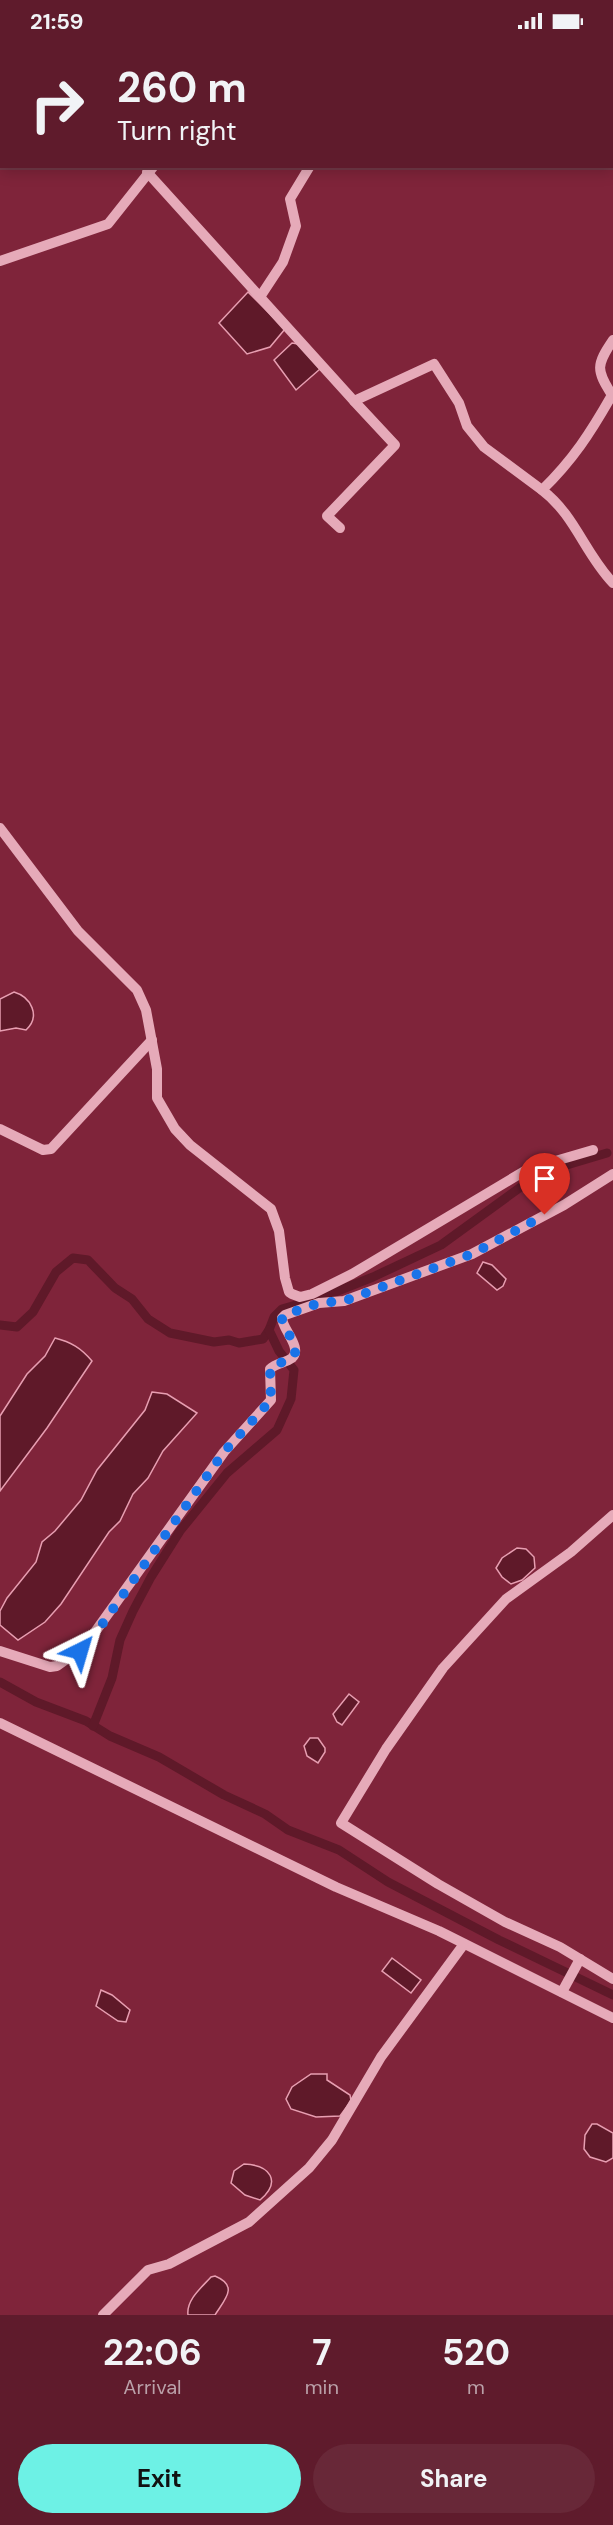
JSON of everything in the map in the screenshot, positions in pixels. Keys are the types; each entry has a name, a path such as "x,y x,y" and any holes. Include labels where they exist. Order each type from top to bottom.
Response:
{"street":[{"path":"260,297 283,262 296,226 290,199 309,168"},
{"path":"0,261 108,224 151,169 260,297 395,446 327,516 340,528"},
{"path":"542,490 567,466 612,395 600,375 599,367 613,340"},
{"path":"354,401 434,364 459,404 467,426 484,447 563,508 581,535 589,554 613,583"},
{"path":"0,828 78,931 137,990 143,999 157,1070 157,1098 175,1129 190,1144 271,1209 279,1231 288,1288 296,1296 312,1294 352,1274 528,1169 593,1150"},
{"path":"0,1129 43,1150 51,1149 152,1040"},
{"path":"0,1651 57,1666 85,1646 224,1452 271,1400 270,1369 292,1357 295,1352 294,1344 282,1324 282,1318 285,1315 319,1303 344,1301 472,1254 564,1205 613,1174"},
{"path":"613,1515 571,1552 506,1599 442,1668 386,1749 341,1823 485,1912 580,1959 613,1979"},
{"path":"0,1723 336,1887 464,1944 613,2018"},
{"path":"103,2315 148,2270 169,2264 249,2222 309,2168 332,2140 381,2057 464,1944"},
{"path":"562,1992 580,1959"}],"shaded area":[{"path":"248,292 285,329 270,347 247,354 219,323"},
{"path":"292,343 298,344 320,369 296,390 274,360"},
{"path":"14,992 20,994 29,1003 33,1019 26,1030 16,1028 0,1031 0,999"},
{"path":"483,1262 492,1265 506,1279 503,1286 497,1290 477,1273"},
{"path":"55,1338 75,1346 92,1361 47,1428 0,1491 0,1416 27,1374 45,1356"},
{"path":"152,1392 167,1394 197,1413 163,1451 148,1478 133,1494 120,1521 109,1532 61,1604 45,1622 18,1640 0,1625 0,1611 7,1598 36,1562 42,1542 55,1531 81,1500 97,1470 145,1410"},
{"path":"517,1548 526,1549 534,1557 535,1568 522,1580 511,1584 496,1568 502,1558"},
{"path":"349,1694 359,1702 342,1725 337,1722 333,1714"},
{"path":"310,1738 318,1738 325,1748 318,1763 307,1756 304,1746"},
{"path":"392,1958 421,1980 411,1993 382,1971"},
{"path":"101,1990 112,1995 130,2010 126,2022 118,2021 96,2006"},
{"path":"311,2074 327,2074 327,2080 350,2095 351,2101 340,2116 316,2117 291,2109 286,2099 292,2087"},
{"path":"592,2124 597,2124 613,2133 613,2158 606,2162 590,2157 584,2149 585,2135"},
{"path":"244,2164 261,2167 270,2175 270,2186 260,2200 245,2195 231,2183 234,2171"},
{"path":"215,2276 227,2284 228,2293 215,2315 188,2315 189,2304 195,2294 211,2277"}],"waterway":[{"path":"0,1325 17,1327 33,1312 56,1272 73,1258 88,1260 115,1288 132,1299 148,1319 170,1333 214,1342 229,1340 239,1343 263,1339 274,1317 282,1309 320,1298 373,1277 441,1245 540,1173 607,1153"},
{"path":"93,1726 112,1678 120,1640 151,1577 180,1531 227,1473 277,1430 291,1399 294,1370 279,1351 269,1330"},
{"path":"0,1682 36,1702 86,1721 110,1736 159,1757 224,1795 265,1814 288,1830 339,1850 388,1882 499,1940 613,1995"}],"route":[{"path":"80,1651 103,1623 224,1452 271,1400 270,1369 292,1357 295,1352 294,1344 282,1324 282,1318 285,1315 319,1303 344,1301 472,1254 545,1215"}]}
